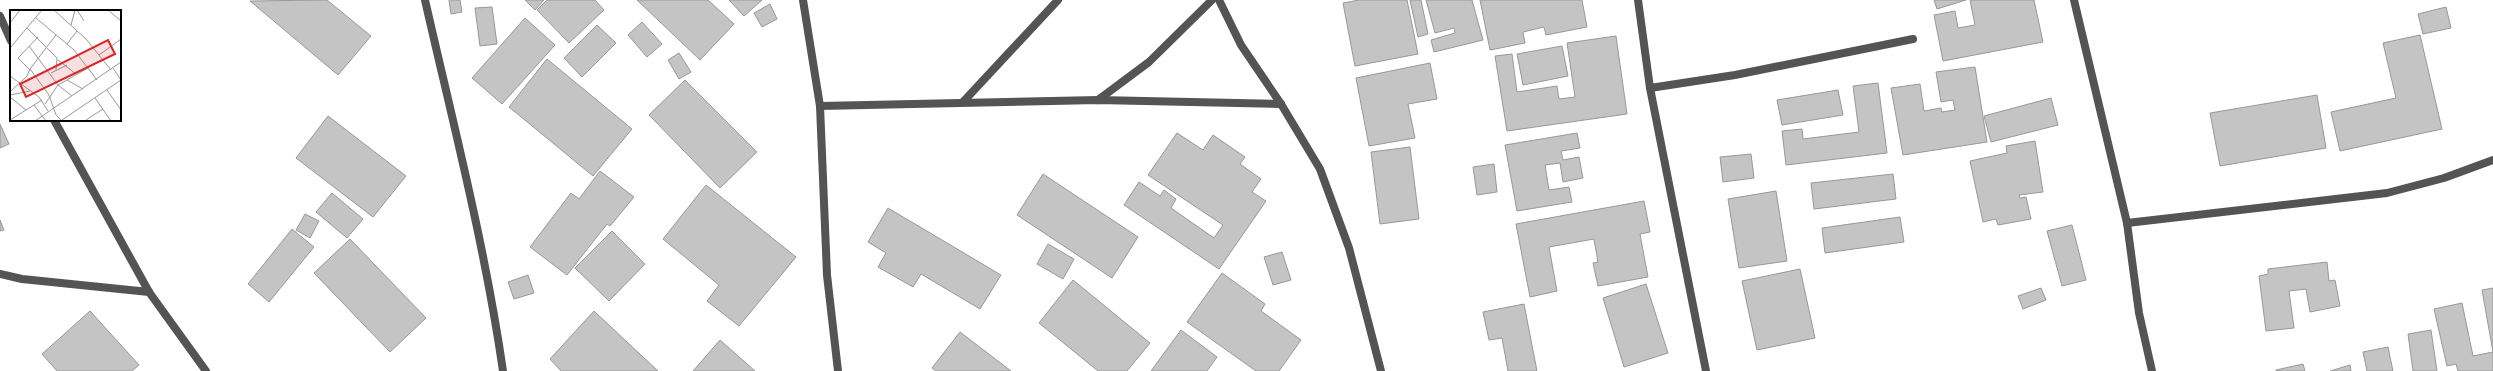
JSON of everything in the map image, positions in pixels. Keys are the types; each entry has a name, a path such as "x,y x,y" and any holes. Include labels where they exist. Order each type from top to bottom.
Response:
{"street":[{"path":"425,0 464,167 497,330 503,371"},
{"path":"803,0 820,106 827,275 838,371"},
{"path":"963,102 1058,0"},
{"path":"1098,100 1149,62 1212,0"},
{"path":"1219,0 1241,44 1281,104 1320,169 1349,248 1380,371"},
{"path":"1638,0 1650,88 1706,371"},
{"path":"2074,0 2127,223 2139,313 2152,371"},
{"path":"0,16 10,39"},
{"path":"1650,88 1735,75 1914,39"},
{"path":"820,106 895,106 963,102 1098,100 1281,104"},
{"path":"55,121 148,292 206,371"},
{"path":"2127,223 2386,193 2444,178 2493,160"},
{"path":"0,274 22,279 148,292"}],"building":[{"path":"327,0 371,36 338,75 250,1"},
{"path":"449,0 460,0 462,12 451,14"},
{"path":"525,0 544,0 535,10"},
{"path":"547,0 595,0 604,10 569,43 537,10"},
{"path":"637,0 708,0 734,24 700,60"},
{"path":"729,0 762,0 744,16"},
{"path":"1359,0 1407,0 1418,54 1355,66 1343,3"},
{"path":"1410,0 1421,0 1428,34 1418,37"},
{"path":"1426,0 1472,0 1483,40 1434,52 1431,40 1455,33 1454,28 1435,33"},
{"path":"1480,0 1582,0 1587,27 1546,35 1544,27 1523,32 1525,43 1490,50"},
{"path":"1934,0 1966,0 1937,9"},
{"path":"1970,0 2034,0 2043,42 1943,61 1934,15 1955,11 1958,28 1975,25"},
{"path":"770,4 777,19 762,27 754,13"},
{"path":"492,7 497,44 480,46 475,8"},
{"path":"2446,7 2451,28 2423,34 2418,14"},
{"path":"525,18 555,45 502,104 472,78"},
{"path":"642,22 662,44 647,57 628,35"},
{"path":"597,25 616,43 582,77 564,58"},
{"path":"2420,35 2442,129 2340,151 2331,112 2396,98 2383,43"},
{"path":"1616,36 1627,114 1507,131 1495,56 1512,54 1517,92 1557,86 1559,99 1575,97 1567,43"},
{"path":"1562,46 1568,76 1523,85 1517,54"},
{"path":"679,53 691,72 679,79 668,60"},
{"path":"547,59 632,129 593,176 509,107"},
{"path":"1430,63 1437,99 1408,104 1415,138 1369,146 1356,78"},
{"path":"1975,67 1987,142 1903,155 1891,88 1920,84 1924,111 1941,108 1942,112 1955,110 1953,100 1941,102 1936,72"},
{"path":"685,80 757,152 720,188 649,115"},
{"path":"1878,83 1887,153 1786,165 1782,131 1802,129 1803,139 1859,132 1853,86"},
{"path":"1838,90 1843,115 1782,125 1777,100"},
{"path":"2317,95 2326,148 2220,166 2210,113"},
{"path":"2051,98 2058,125 1991,142 1984,116"},
{"path":"328,116 406,176 373,217 296,158"},
{"path":"0,124 9,144 0,148"},
{"path":"1177,133 1203,150 1213,135 1245,157 1240,164 1261,179 1252,192 1266,201 1219,269 1124,205 1139,182 1160,196 1164,190 1176,199 1171,208 1214,238 1223,225 1148,175"},
{"path":"1577,133 1580,148 1561,151 1563,160 1579,157 1583,178 1563,182 1560,163 1545,165 1549,190 1569,187 1572,202 1517,211 1505,145"},
{"path":"2035,141 2043,192 2019,195 2020,198 2026,197 2031,219 1998,225 1996,219 1983,222 1970,161 2007,153 2006,146"},
{"path":"1410,147 1419,219 1380,224 1371,152"},
{"path":"1751,154 1754,178 1723,182 1720,157"},
{"path":"1494,164 1497,192 1477,195 1473,167"},
{"path":"600,171 634,197 610,226 607,224 567,275 530,247 571,193 579,199"},
{"path":"1043,174 1138,237 1112,278 1017,215"},
{"path":"1893,174 1896,199 1814,209 1811,183"},
{"path":"706,185 796,257 739,326 707,301 719,285 663,239"},
{"path":"1776,191 1787,261 1739,268 1728,199"},
{"path":"332,193 363,219 347,238 316,212"},
{"path":"1644,201 1650,232 1640,234 1648,277 1598,286 1593,263 1598,262 1594,239 1549,247 1557,291 1530,297 1516,224"},
{"path":"888,208 1001,275 980,309 921,274 913,287 878,267 886,253 868,242"},
{"path":"305,214 319,221 310,238 296,230"},
{"path":"1900,217 1904,242 1825,253 1822,228"},
{"path":"0,220 4,230 0,231"},
{"path":"2072,225 2086,280 2062,286 2047,231"},
{"path":"292,229 314,247 269,302 248,284"},
{"path":"612,231 645,264 609,301 575,268"},
{"path":"350,239 426,318 390,352 314,273"},
{"path":"1048,244 1074,259 1063,279 1037,264"},
{"path":"1282,252 1291,280 1273,285 1264,257"},
{"path":"2327,262 2329,281 2335,280 2340,306 2310,312 2306,289 2289,291 2294,328 2266,331 2259,276 2268,274 2268,269"},
{"path":"1800,269 1815,338 1757,350 1742,281"},
{"path":"1222,273 1265,304 1261,311 1301,340 1279,371 1256,371 1187,322"},
{"path":"528,275 534,293 514,299 508,282"},
{"path":"1073,280 1150,343 1127,371 1098,371 1039,323"},
{"path":"1646,284 1668,353 1624,367 1603,298"},
{"path":"2041,288 2046,300 2023,309 2018,296"},
{"path":"2493,288 2493,352 2482,290"},
{"path":"2462,303 2473,356 2493,352 2493,371 2458,371 2456,364 2447,366 2434,309"},
{"path":"1524,304 1537,371 1508,371 1502,338 1489,340 1483,312"},
{"path":"90,311 139,365 132,371 57,371 42,354"},
{"path":"594,311 658,371 561,371 550,359"},
{"path":"1181,330 1217,357 1207,371 1151,371"},
{"path":"2431,330 2437,371 2413,371 2408,334"},
{"path":"960,332 1011,371 936,371 932,368"},
{"path":"720,340 755,371 693,371"},
{"path":"2388,347 2393,371 2367,371 2363,352"},
{"path":"2303,364 2305,371 2276,371 2276,370"},
{"path":"2350,365 2351,371 2330,371"}]}
